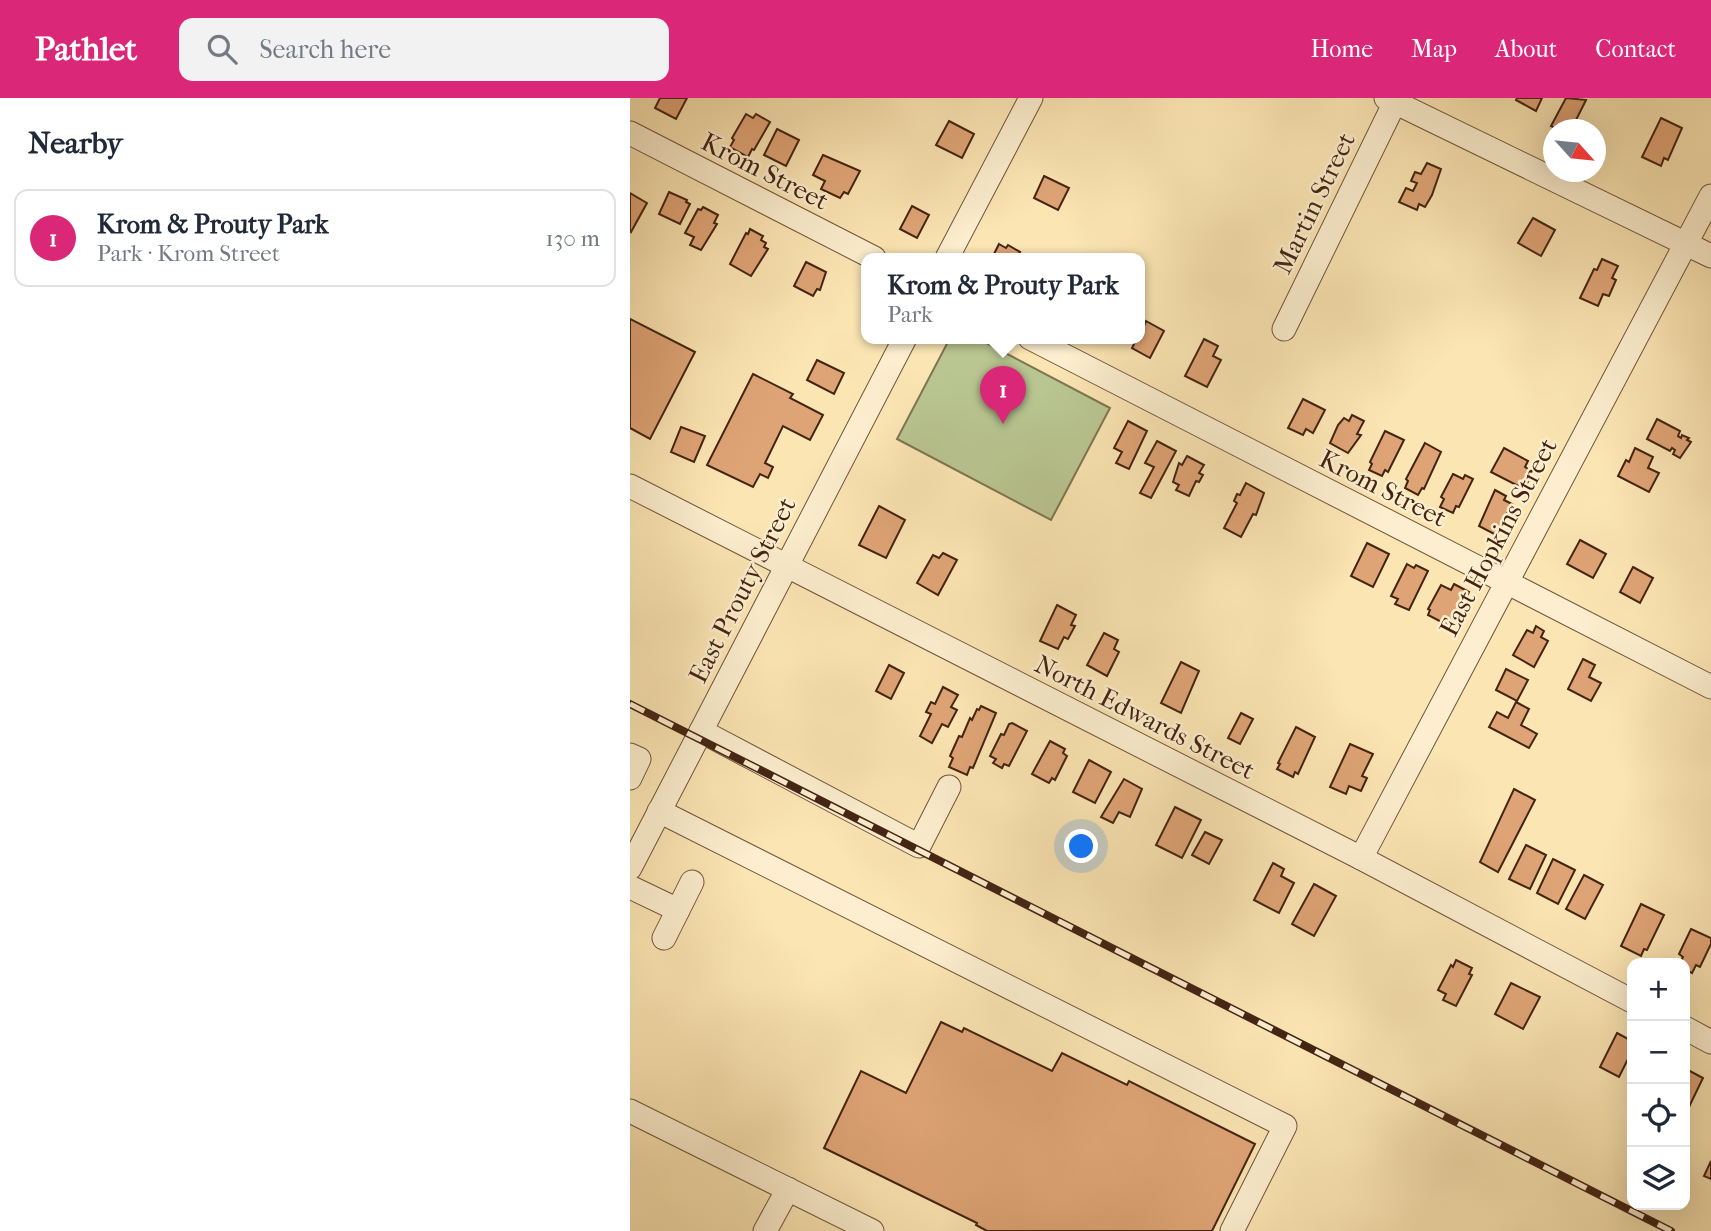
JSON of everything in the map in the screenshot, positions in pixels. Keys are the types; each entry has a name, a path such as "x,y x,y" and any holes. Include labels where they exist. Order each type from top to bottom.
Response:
{"street":[{"path":"950,253 1031,98"},
{"path":"1391,100 1711,256"},
{"name":"Martin Street","path":"1284,329 1391,100"},
{"name":"Krom Street","path":"630,133 864,253"},
{"name":"East Hopkins Street","path":"1361,858 1711,197"},
{"name":"East Prouty Street","path":"630,868 637,838 659,811 902,344"},
{"name":"Krom Street","path":"1042,344 1711,687"},
{"name":"North Edwards Street","path":"630,486 1361,858 1627,998"},
{"path":"701,731 919,846 949,787"},
{"path":"630,755 639,759 630,778"},
{"path":"659,811 1285,1126 1232,1231"},
{"path":"664,938 692,882"},
{"path":"630,887 678,910"},
{"path":"1690,1031 1711,1042"},
{"path":"630,1111 872,1231"},
{"path":"765,1231 788,1189"}],"green space":[{"path":"947,344 988,344 1110,408 1051,520 897,439"}],"building":[{"path":"660,98 687,98 676,119 655,108"},
{"path":"1542,98 1536,111 1516,100"},
{"path":"1566,98 1586,100 1576,119 1555,119"},
{"path":"746,114 753,118 756,114 770,122 748,157 730,147 734,140 732,138"},
{"path":"1661,118 1682,128 1668,160 1664,158 1661,166 1642,157"},
{"path":"949,121 974,134 962,158 936,145"},
{"path":"777,129 799,140 786,166 764,155"},
{"path":"823,155 860,171 848,194 844,192 840,198 821,189 825,181 813,175"},
{"path":"1427,163 1441,169 1425,207 1419,204 1417,210 1399,202 1406,188 1413,191 1417,183 1411,181 1415,172 1421,174"},
{"path":"1044,176 1069,188 1058,210 1034,198"},
{"path":"669,192 690,204 680,224 659,214"},
{"path":"630,193 647,203 631,232 630,231"},
{"path":"912,206 929,215 917,238 900,229"},
{"path":"703,207 718,215 714,223 717,224 701,250 690,245 694,237 685,233 698,209"},
{"path":"1533,218 1555,230 1541,256 1518,243"},
{"path":"750,229 763,236 761,240 766,243 764,247 768,249 751,276 730,264"},
{"path":"999,244 1006,248 1008,245 1020,252 1020,253 994,253"},
{"path":"1602,259 1618,266 1612,278 1616,280 1609,296 1603,294 1598,306 1580,298"},
{"path":"806,262 826,272 820,290 817,289 813,296 794,286"},
{"path":"630,319 695,352 650,439 630,428"},
{"path":"1146,321 1164,331 1150,358 1132,348 1134,344 1145,344"},
{"path":"1204,339 1218,346 1213,356 1221,360 1207,387 1185,376"},
{"path":"817,360 844,373 834,394 807,380"},
{"path":"753,374 793,394 790,398 823,415 810,440 783,426 765,463 773,467 768,478 760,474 753,487 707,465"},
{"path":"1303,399 1325,410 1313,433 1306,429 1303,435 1288,428"},
{"path":"1352,415 1364,421 1357,434 1361,435 1348,453 1330,443 1338,425 1344,418 1349,421"},
{"path":"1657,419 1680,431 1678,436 1681,438 1682,435 1689,438 1687,440 1691,442 1680,458 1673,454 1675,450 1672,448 1670,451 1647,439"},
{"path":"1128,421 1147,431 1129,469 1116,463 1122,452 1114,448"},
{"path":"681,427 705,436 694,462 671,452"},
{"path":"1385,431 1404,440 1388,472 1385,470 1382,476 1369,470 1372,464 1370,462"},
{"path":"1157,441 1176,451 1151,498 1140,493 1154,467 1145,463"},
{"path":"1425,443 1441,452 1424,489 1422,488 1418,495 1405,488 1408,481 1406,479"},
{"path":"1504,448 1528,461 1525,467 1533,472 1524,489 1491,472"},
{"path":"1635,448 1653,457 1648,468 1659,473 1649,492 1618,476 1626,460 1629,462"},
{"path":"1187,456 1204,465 1199,473 1203,475 1199,482 1196,481 1189,496 1176,490 1179,485 1173,482 1179,463 1182,465"},
{"path":"1453,474 1463,479 1465,475 1473,479 1459,507 1456,506 1453,513 1440,507 1444,499 1441,497"},
{"path":"1246,483 1264,493 1256,515 1253,514 1241,537 1224,528 1237,503 1234,501 1237,494 1240,495"},
{"path":"1495,490 1506,496 1504,500 1512,504 1496,535 1479,526"},
{"path":"879,506 905,520 886,558 859,545"},
{"path":"1580,540 1606,554 1593,578 1567,564"},
{"path":"1367,543 1389,554 1373,587 1351,576"},
{"path":"943,553 957,560 938,595 917,583 933,555 939,558"},
{"path":"1407,564 1428,571 1409,610 1395,604 1398,599 1391,596"},
{"path":"1633,567 1653,578 1640,603 1620,592"},
{"path":"1454,584 1469,592 1451,627 1428,615 1428,609 1441,585 1451,590"},
{"path":"1057,605 1076,615 1071,625 1075,626 1068,639 1064,637 1058,649 1040,641"},
{"path":"1536,626 1544,631 1541,637 1548,641 1534,667 1513,655 1527,630 1533,633"},
{"path":"1104,633 1118,640 1114,649 1119,652 1107,676 1087,665"},
{"path":"1583,659 1595,665 1589,677 1601,683 1591,701 1568,689"},
{"path":"1181,662 1199,671 1181,713 1161,703"},
{"path":"889,665 904,673 891,699 876,691"},
{"path":"1506,669 1528,680 1517,701 1496,690"},
{"path":"943,687 958,695 951,707 957,710 948,727 942,724 932,743 920,736 931,714 926,712 931,702 935,704"},
{"path":"1516,702 1529,709 1521,725 1537,734 1529,748 1489,727 1497,712 1508,718"},
{"path":"981,706 996,713 973,768 970,767 967,775 949,767 953,758 950,756 970,718 972,720"},
{"path":"1241,713 1253,719 1240,744 1228,738"},
{"path":"1012,723 1027,731 1009,766 1004,764 1002,768 993,763 996,759 990,756 1001,734 1004,735"},
{"path":"1296,727 1315,737 1298,774 1295,772 1293,777 1277,769"},
{"path":"1050,741 1065,749 1063,753 1067,756 1055,780 1052,778 1049,783 1032,774"},
{"path":"1350,744 1373,754 1362,776 1367,778 1361,791 1349,786 1346,794 1330,787"},
{"path":"1089,760 1111,772 1095,803 1073,792"},
{"path":"1124,779 1142,789 1130,817 1119,812 1113,823 1101,817"},
{"path":"1514,789 1535,800 1498,872 1480,862"},
{"path":"1175,807 1201,820 1182,858 1156,845"},
{"path":"1205,832 1222,840 1209,864 1192,855"},
{"path":"1526,845 1546,855 1530,889 1509,879"},
{"path":"1553,859 1575,870 1558,904 1537,893"},
{"path":"1273,863 1284,869 1281,876 1294,883 1279,913 1254,900"},
{"path":"1584,875 1603,885 1585,919 1566,909"},
{"path":"1314,884 1336,896 1314,936 1292,924"},
{"path":"1641,904 1664,915 1647,950 1644,949 1641,956 1621,946"},
{"path":"1691,929 1711,938 1711,944 1700,967 1696,965 1692,973 1690,958 1682,958 1679,954"},
{"path":"1456,960 1472,968 1469,974 1472,975 1456,1006 1443,1000 1446,994 1438,990"},
{"path":"1511,983 1540,997 1523,1029 1495,1014"},
{"path":"941,1022 962,1032 964,1028 1052,1071 1062,1053 1127,1085 1129,1081 1255,1144 1212,1231 987,1231 976,1225 977,1223 824,1148 861,1071 906,1093"},
{"path":"1617,1033 1627,1038 1627,1061 1619,1077 1600,1067"},
{"path":"1690,1071 1703,1078 1690,1105"},
{"path":"1711,1161 1711,1179 1704,1176"}],"railway":[{"path":"630,704 1671,1231"}],"place":[{"name":"Krom & Prouty Park","path":"1003,424"}]}
